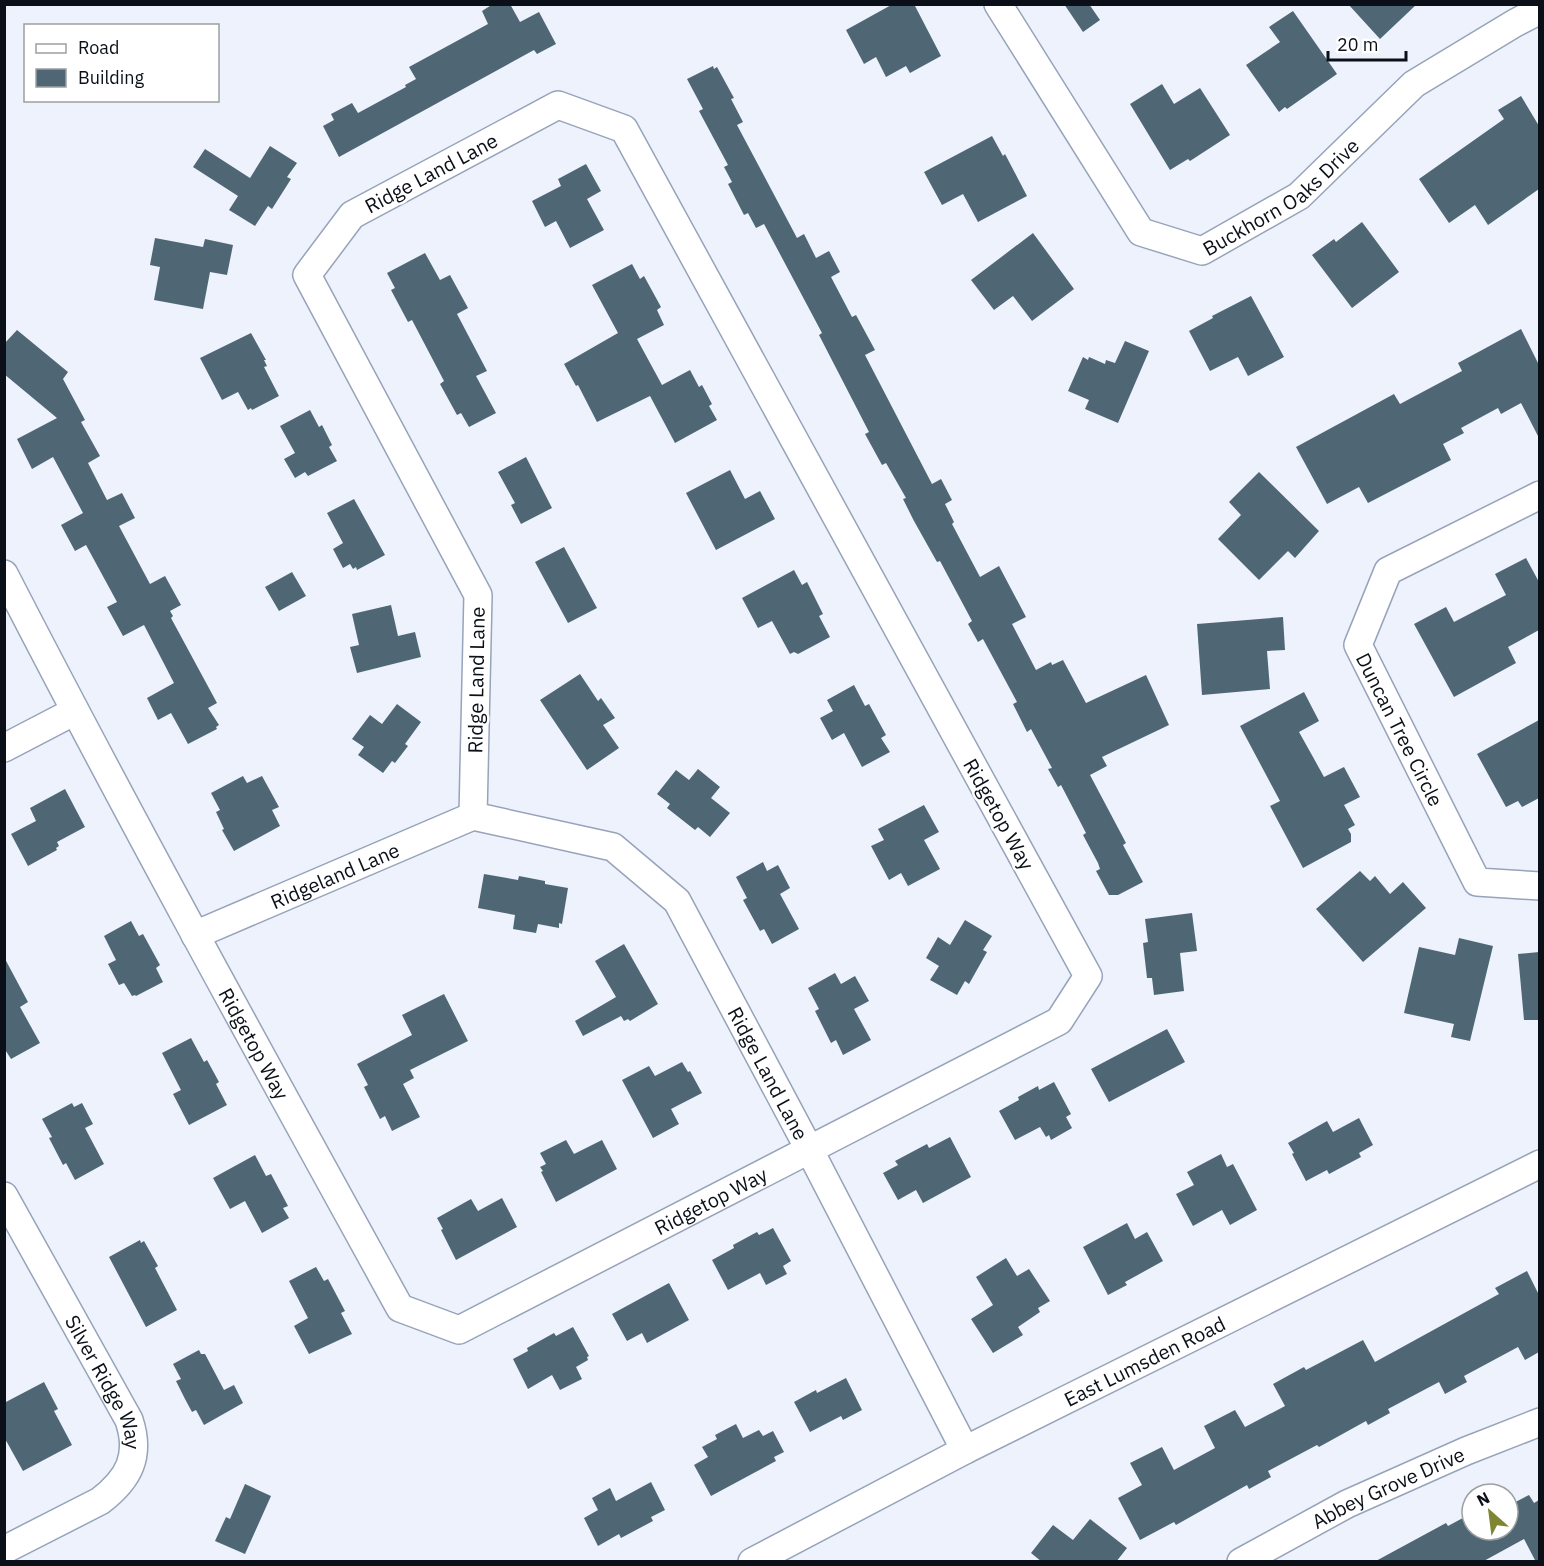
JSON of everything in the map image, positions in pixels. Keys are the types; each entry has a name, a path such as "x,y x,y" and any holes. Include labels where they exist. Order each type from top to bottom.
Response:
{"street":[{"name":"Buckhorn Oaks Drive","path":"998,4 1141,232 1202,251 1299,196 1414,84 1539,10"},
{"name":"Ridge Land Lane","path":"735,331 624,129 558,105 352,215 307,274 478,596 472,816 613,847 677,901 965,1450"},
{"name":"Ridgetop Way","path":"4,574 195,935 400,1308 459,1330 1059,1021 1088,976 735,331"},
{"name":"Duncan Tree Circle","path":"1539,495 1388,571 1358,645 1477,882 1539,886"},
{"path":"4,748 75,711"},
{"name":"Ridgeland Lane","path":"195,935 472,816"},
{"name":"East Lumsden Road","path":"752,1562 965,1450 1539,1164"},
{"name":"Silver Ridge Way","path":"4,1196 129,1420 135,1442 135,1453 127,1474 111,1493 100,1501 4,1550"},
{"name":"Abbey Grove Drive","path":"1241,1562 1347,1504 1466,1451 1539,1422"}],"building":[{"path":"493,4 510,4 520,22 539,12 556,44 537,54 534,50 339,157 323,126 334,120 331,114 352,103 358,113 406,87 405,85 416,79 409,67 488,24 482,11"},
{"path":"893,4 914,4 941,56 910,73 906,66 886,77 876,57 864,64 846,30"},
{"path":"1064,4 1089,4 1100,20 1083,32"},
{"path":"1348,4 1417,4 1380,39"},
{"path":"1293,11 1337,74 1287,109 1285,107 1279,112 1246,65 1280,42 1269,27"},
{"path":"713,66 714,69 717,67 734,98 731,99 743,122 737,125 797,238 804,234 816,258 829,251 840,272 831,277 852,317 856,315 875,350 865,355 932,484 941,479 952,500 945,504 954,522 952,524 980,577 999,566 1026,617 1012,624 1036,670 1051,662 1052,665 1063,660 1086,703 1146,675 1169,725 1102,757 1107,766 1090,775 1126,843 1123,845 1143,882 1118,895 1109,895 1096,871 1100,869 1083,835 1086,833 1061,785 1058,787 1048,769 1052,768 1031,729 1027,732 1013,704 1017,702 983,639 978,642 968,624 972,621 940,561 937,562 914,521 903,499 906,498 886,463 882,465 865,434 869,432 819,335 822,333 764,224 756,228 748,213 744,215 728,184 732,182 724,167 728,165 699,111 703,109 687,79"},
{"path":"1162,84 1174,104 1200,88 1230,135 1190,161 1188,159 1170,170 1130,104"},
{"path":"1521,96 1539,126 1539,189 1488,225 1475,205 1449,223 1419,179 1504,119 1498,110"},
{"path":"992,136 1003,156 1005,154 1027,196 978,222 963,194 942,205 924,172"},
{"path":"270,146 297,163 287,177 291,179 272,209 268,206 255,226 229,210 238,196 193,167 205,149 250,178"},
{"path":"586,164 601,191 587,199 604,230 570,248 556,221 545,227 532,201 561,186 558,179"},
{"path":"1362,222 1399,272 1352,308 1312,255 1334,239 1336,242"},
{"path":"1033,233 1074,289 1032,321 1013,296 994,310 971,280"},
{"path":"155,238 203,247 205,239 233,245 227,275 210,272 203,309 154,300 160,267 150,265"},
{"path":"425,253 440,280 450,275 468,308 457,314 487,371 476,376 496,413 469,427 461,413 457,415 440,384 444,381 412,320 408,322 391,290 395,288 387,273"},
{"path":"632,264 640,279 644,276 661,307 657,310 664,325 637,339 662,385 690,370 699,387 702,385 712,404 709,406 717,420 675,443 650,396 597,422 564,364 618,333 592,285"},
{"path":"1251,296 1284,357 1248,376 1238,357 1210,371 1189,331"},
{"path":"1521,329 1539,365 1539,438 1521,403 1501,414 1498,408 1461,428 1464,433 1443,444 1451,460 1368,503 1359,487 1327,504 1296,447 1394,394 1400,404 1462,371 1458,363"},
{"path":"17,330 68,372 63,379 85,420 81,422 100,456 88,463 107,500 122,493 135,518 119,526 150,584 165,576 181,605 170,611 173,616 171,618 217,703 208,708 219,725 217,729 188,744 171,713 158,720 147,698 174,683 144,625 123,636 107,607 117,602 86,545 75,551 61,525 83,513 53,457 32,469 17,439 57,418 4,374 4,344"},
{"path":"251,333 266,360 264,360 267,366 264,367 279,396 248,410 238,392 222,400 200,358"},
{"path":"1125,341 1149,351 1118,423 1085,409 1089,400 1068,391 1083,357 1088,360 1089,357 1105,364 1106,360 1115,363"},
{"path":"310,410 319,427 322,425 332,445 329,447 337,461 308,476 305,472 295,478 284,459 295,453 280,426"},
{"path":"526,457 552,508 521,524 511,505 515,503 498,472"},
{"path":"730,470 745,499 760,491 775,519 716,550 686,493"},
{"path":"1259,472 1319,531 1295,558 1288,551 1259,580 1218,539 1241,515 1229,502"},
{"path":"354,499 385,555 357,570 356,567 353,569 350,564 343,568 333,549 343,543 327,513"},
{"path":"564,547 597,608 568,623 535,562"},
{"path":"1526,558 1539,582 1539,630 1508,647 1516,663 1454,697 1414,624 1446,607 1454,622 1506,595 1495,574"},
{"path":"794,570 802,585 807,582 823,614 819,616 830,637 798,654 794,652 790,654 772,621 758,628 742,598"},
{"path":"292,572 306,596 279,611 265,587"},
{"path":"391,605 398,636 415,632 421,657 357,673 350,647 359,645 352,614"},
{"path":"1283,617 1285,650 1267,651 1270,689 1202,695 1197,624"},
{"path":"580,674 598,701 601,698 615,718 603,725 619,748 587,770 540,700"},
{"path":"854,685 865,706 869,704 886,735 881,738 890,752 862,767 844,733 832,740 820,718 833,711 827,700"},
{"path":"1304,692 1319,721 1299,732 1324,777 1344,767 1360,797 1344,805 1355,825 1348,829 1351,842 1303,868 1270,806 1280,801 1240,726"},
{"path":"397,704 421,722 405,744 408,746 395,763 392,761 383,773 358,755 364,747 352,739 370,715 382,724"},
{"path":"1539,720 1539,798 1522,807 1518,801 1506,807 1477,754"},
{"path":"698,769 720,787 711,798 730,813 710,837 698,827 695,830 667,808 670,804 657,794 676,770 689,780"},
{"path":"243,776 247,783 262,776 279,807 272,810 280,826 234,851 222,830 224,829 216,812 220,810 211,793"},
{"path":"65,789 85,827 57,842 59,846 57,850 28,866 11,834 36,821 30,808"},
{"path":"924,805 939,832 924,840 940,869 908,886 901,873 889,880 871,846 884,840 878,829"},
{"path":"763,862 767,871 778,865 790,888 780,894 799,929 772,944 764,929 760,931 743,900 747,898 736,877"},
{"path":"1360,871 1370,881 1375,876 1390,894 1403,882 1426,908 1363,962 1316,909"},
{"path":"484,874 518,880 519,876 568,888 562,924 559,923 559,928 538,924 536,933 513,929 515,915 478,908"},
{"path":"1192,913 1197,951 1180,953 1184,991 1154,995 1152,978 1147,978 1143,943 1148,942 1145,919"},
{"path":"965,920 992,936 983,950 987,952 969,984 965,981 957,995 930,980 939,966 926,958 938,937 950,945"},
{"path":"131,921 139,936 143,934 160,965 156,968 163,982 136,996 132,996 124,983 119,985 108,964 116,960 104,936"},
{"path":"1459,938 1493,946 1470,1041 1451,1037 1454,1024 1404,1013 1419,947 1455,955"},
{"path":"624,944 658,1004 630,1021 628,1019 624,1021 621,1016 583,1036 575,1021 616,997 595,961"},
{"path":"1539,952 1539,1020 1524,1020 1518,954"},
{"path":"4,957 28,1002 20,1007 40,1043 11,1059 4,1048"},
{"path":"835,973 841,984 855,976 869,1001 854,1009 871,1040 843,1055 836,1040 831,1043 815,1011 819,1009 808,988"},
{"path":"444,994 468,1041 410,1070 414,1078 403,1084 420,1117 392,1131 385,1116 380,1119 364,1087 368,1085 357,1064 412,1035 402,1015"},
{"path":"1167,1029 1185,1062 1109,1102 1091,1069"},
{"path":"191,1038 204,1062 207,1060 219,1082 216,1084 227,1105 189,1125 173,1094 181,1090 162,1053"},
{"path":"682,1062 688,1072 690,1071 702,1093 671,1109 679,1124 653,1138 622,1080 649,1066 655,1076"},
{"path":"1054,1082 1071,1114 1066,1117 1072,1128 1051,1140 1049,1135 1046,1137 1040,1127 1015,1140 999,1111 1038,1086 1039,1090"},
{"path":"72,1103 74,1107 82,1103 93,1124 85,1128 104,1164 75,1180 66,1163 63,1165 42,1119"},
{"path":"1359,1118 1373,1145 1359,1153 1361,1157 1329,1174 1327,1170 1306,1181 1288,1143 1327,1121 1333,1132"},
{"path":"950,1137 971,1177 923,1203 916,1190 898,1200 883,1173 898,1165 895,1161 927,1144 929,1148"},
{"path":"566,1140 574,1154 602,1140 617,1169 556,1202 541,1172 543,1171 540,1167 546,1164 540,1153"},
{"path":"1221,1154 1227,1167 1233,1164 1257,1210 1230,1225 1222,1210 1193,1226 1176,1194 1194,1185 1187,1172"},
{"path":"255,1155 266,1176 271,1174 288,1206 283,1208 289,1218 262,1233 245,1201 230,1209 213,1178"},
{"path":"502,1198 517,1227 456,1260 437,1218 471,1199 478,1211"},
{"path":"1127,1223 1135,1239 1147,1232 1163,1261 1125,1282 1127,1285 1108,1295 1083,1247"},
{"path":"773,1228 791,1261 783,1266 787,1274 766,1285 760,1273 728,1290 712,1260 757,1232 759,1235"},
{"path":"140,1240 141,1243 144,1241 158,1266 155,1268 177,1310 146,1327 109,1257"},
{"path":"1006,1258 1017,1276 1029,1269 1050,1301 1038,1308 1040,1312 1018,1327 1023,1335 993,1353 971,1319 993,1305 976,1277"},
{"path":"316,1267 324,1281 328,1279 345,1311 341,1313 352,1334 309,1354 294,1326 308,1318 289,1281"},
{"path":"1527,1271 1539,1295 1539,1352 1525,1360 1518,1347 1464,1376 1467,1382 1445,1394 1439,1382 1388,1409 1390,1413 1368,1425 1366,1421 1268,1471 1271,1477 1249,1489 1247,1485 1176,1525 1174,1522 1140,1540 1118,1498 1142,1485 1130,1463 1162,1447 1174,1470 1215,1448 1204,1426 1235,1410 1245,1427 1285,1406 1273,1384 1304,1367 1306,1370 1363,1340 1375,1362 1499,1294 1495,1288"},
{"path":"669,1283 689,1320 647,1343 642,1333 627,1341 612,1314"},
{"path":"573,1327 589,1356 588,1360 576,1367 582,1379 560,1390 552,1375 528,1389 513,1359 554,1333 556,1336"},
{"path":"199,1350 201,1354 205,1354 224,1390 234,1385 243,1403 204,1425 196,1410 192,1412 185,1399 176,1381 181,1379 173,1364"},
{"path":"846,1378 862,1410 843,1420 841,1416 810,1432 794,1402"},
{"path":"44,1382 58,1409 54,1411 72,1445 23,1471 4,1437 4,1403"},
{"path":"736,1424 743,1438 759,1430 763,1436 773,1431 784,1452 774,1457 776,1461 711,1496 694,1465 708,1457 702,1447 717,1439 715,1435"},
{"path":"651,1482 665,1510 651,1517 653,1521 621,1538 619,1534 598,1546 584,1518 598,1510 592,1498 610,1488 616,1501"},
{"path":"245,1484 271,1496 245,1554 215,1541 226,1517 230,1519"},
{"path":"1529,1495 1534,1503 1539,1500 1539,1562 1536,1562 1524,1539 1520,1541 1520,1500"},
{"path":"1090,1519 1127,1548 1116,1562 1042,1562 1031,1553 1053,1525 1073,1540"},
{"path":"1460,1520 1460,1542 1519,1542 1482,1562 1374,1562 1446,1523 1448,1526"}]}
